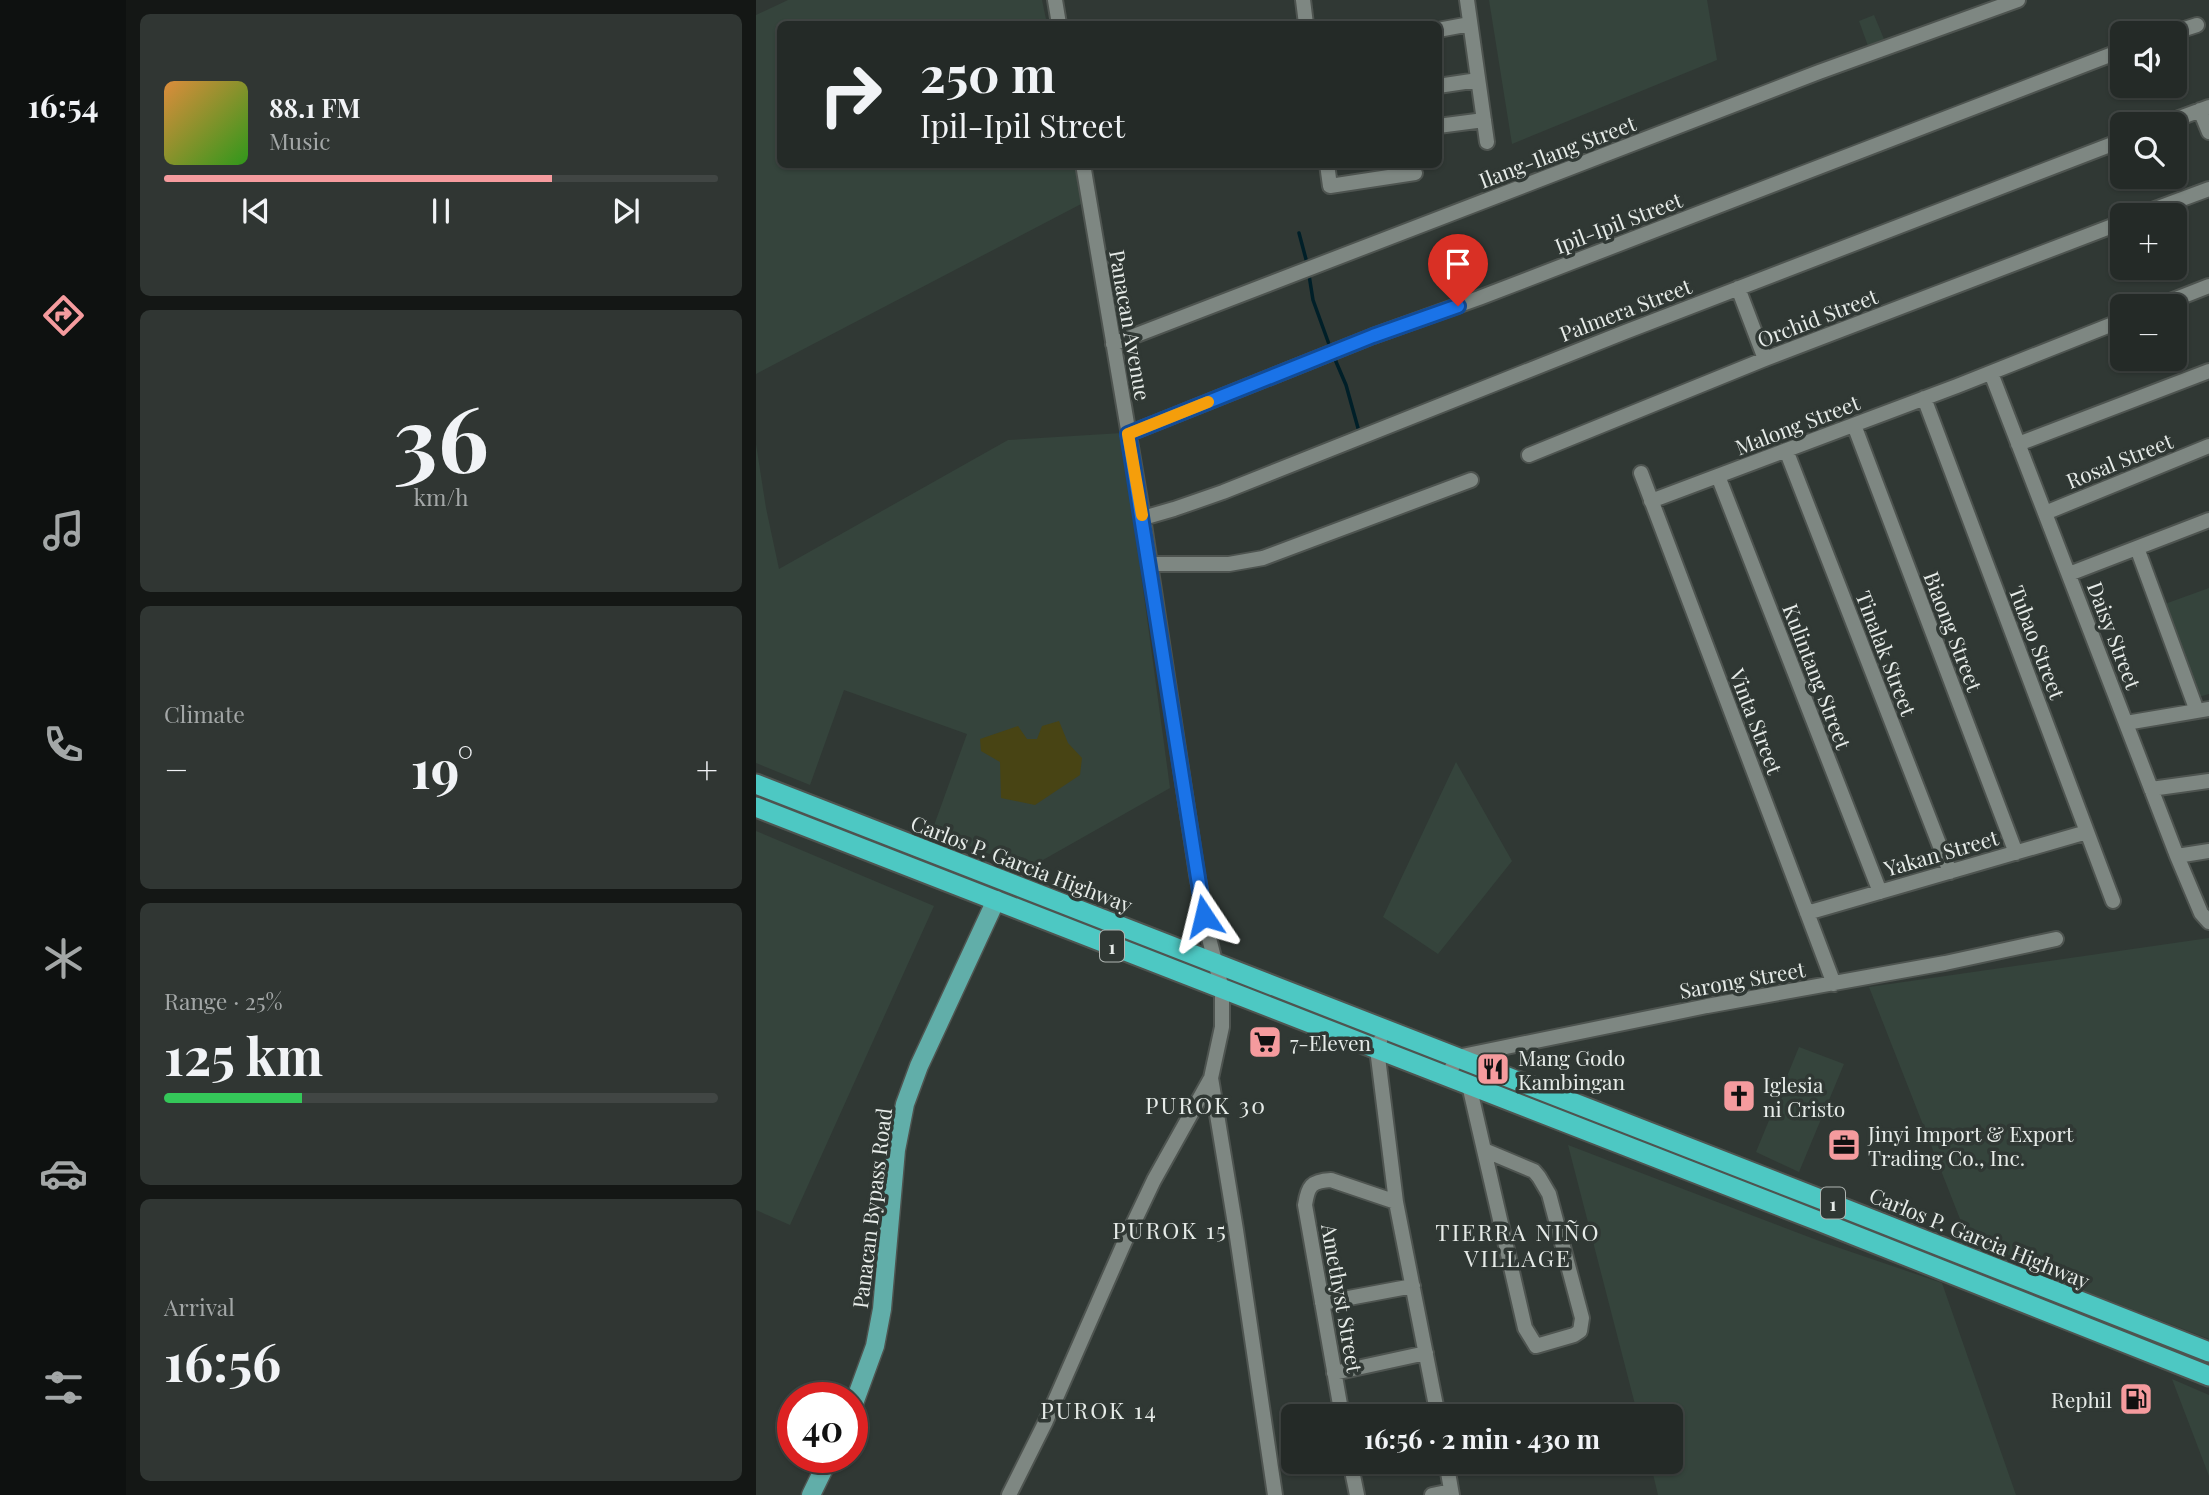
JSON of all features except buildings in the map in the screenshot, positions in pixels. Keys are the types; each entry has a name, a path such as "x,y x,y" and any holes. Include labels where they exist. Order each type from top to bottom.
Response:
{"highway":[{"name":"Carlos P. Garcia Highway","path":"756,784 2209,1352"},
{"name":"Carlos P. Garcia Highway","path":"756,807 2209,1376"},
{"path":"891,860 900,840"},
{"path":"1103,942 1111,922"}],"main road":[{"name":"Panacan Bypass Road","path":"862,1382 875,1346 882,1309 896,1150 905,1104 919,1066 996,900"},
{"path":"811,1495 822,1473"}],"street":[{"path":"1055,0 1058,21"},
{"path":"1303,0 1306,21"},
{"path":"1467,0 1487,142"},
{"name":"Ilang-Ilang Street","path":"1113,344 1819,72 2018,0"},
{"path":"1442,29 1470,24"},
{"path":"2187,28 2197,24"},
{"name":"Ipil-Ipil Street","path":"1128,434 1373,336 1492,293 2110,55"},
{"path":"1442,85 1478,80"},
{"path":"2187,115 2204,109 2209,132"},
{"path":"1442,125 1484,120"},
{"name":"Palmera Street","path":"1143,518 1223,492 1738,288 2110,145"},
{"name":"Panacan Avenue","path":"1084,168 1143,518 1197,874 1222,989 1222,1027 1211,1078"},
{"path":"1328,168 1330,186 1415,173"},
{"path":"2171,203 2209,189"},
{"name":"Orchid Street","path":"1529,455 1765,359 2110,227"},
{"path":"2187,295 2209,286"},
{"path":"1738,288 1765,359"},
{"name":"Malong Street","path":"1651,501 2110,325"},
{"path":"2018,444 2209,371"},
{"name":"Daisy Street","path":"1991,373 2177,856 2205,917"},
{"name":"Tubao Street","path":"1924,398 2113,901"},
{"name":"Biaong Street","path":"1854,425 2016,853"},
{"name":"Rosal Street","path":"2045,513 2209,446"},
{"name":"Tinalak Street","path":"1786,450 1950,872"},
{"name":"Vinta Street","path":"1641,473 1834,984"},
{"name":"Kulintang Street","path":"1718,476 1880,892"},
{"path":"1150,564 1228,564 1255,560 1471,480"},
{"path":"2069,574 2209,520"},
{"path":"2126,723 2203,710 2137,548"},
{"path":"2151,789 2209,781"},
{"name":"Yakan Street","path":"1807,913 2087,832"},
{"path":"2177,856 2209,851"},
{"name":"Sarong Street","path":"1457,1057 2056,939"},
{"path":"1384,1028 1377,1049 1396,1202 1436,1404"},
{"path":"1448,1076 1457,1057"},
{"path":"1009,1495 1056,1398 1154,1180 1211,1078"},
{"path":"1211,1078 1275,1495"},
{"path":"1469,1085 1484,1150 1528,1335 1536,1346 1574,1335 1580,1331 1582,1318 1549,1194 1534,1171 1484,1150"},
{"name":"Amethyst Street","path":"1340,1404 1305,1205 1309,1188 1320,1180 1331,1180 1396,1202"},
{"path":"1322,1303 1413,1286"},
{"path":"1334,1373 1426,1353"},
{"path":"1353,1474 1357,1495"},
{"path":"1432,1495 1451,1493 1448,1474"}],"shaded area":[{"path":"788,0 1042,0 1046,21 777,21 777,168 1076,168 1083,203 756,374 756,15"},
{"path":"1489,0 1707,0 1717,60 1512,144"},
{"path":"1874,15 1884,39 1868,46 1859,21"},
{"path":"1122,433 1170,788 1027,869 932,831 967,734 844,690 810,785 756,763 756,444 779,569 1008,440"},
{"path":"2209,588 2209,694 2195,698 2162,605"},
{"path":"1059,721 1068,743 1082,758 1080,775 1035,805 1001,798 1000,762 981,751 980,739 1018,726 1027,739 1037,739 1042,726"},
{"path":"1456,762 1512,861 1438,954 1383,917"},
{"path":"756,831 934,906 790,1225 756,1210"},
{"path":"2209,938 2209,1339 1971,1247 1869,987"},
{"path":"1799,1047 1844,1064 1799,1172 1756,1152"},
{"path":"1568,1145 1822,1242 1942,1283 2016,1495 1658,1495 1653,1474 1683,1474 1683,1404 1635,1404"},
{"path":"2172,1379 2209,1395 2209,1476"}],"waterway":[{"path":"1299,233 1307,263"},
{"path":"1309,275 1313,300 1330,347"},
{"path":"1334,357 1346,385 1358,428"}],"slow traffic":[{"path":"1142,515 1128,434 1208,402"}],"place":[{"name":"7-Eleven","path":"1265,1042"},
{"name":"Mang Godo Kambingan","path":"1493,1069"},
{"name":"Iglesia ni Cristo","path":"1739,1096"},
{"name":"Jinyi Import & Export Trading Co., Inc.","path":"1844,1145"},
{"name":"Rephil","path":"2136,1399"}],"district":[{"name":"PUROK 30","path":"1206,1104"},
{"name":"PUROK 15","path":"1170,1229"},
{"name":"TIERRA NIÑO VILLAGE","path":"1518,1244"},
{"name":"PUROK 14","path":"1099,1409"}],"route":[{"path":"1204,916 1128,434 1373,336 1458,306"}]}
